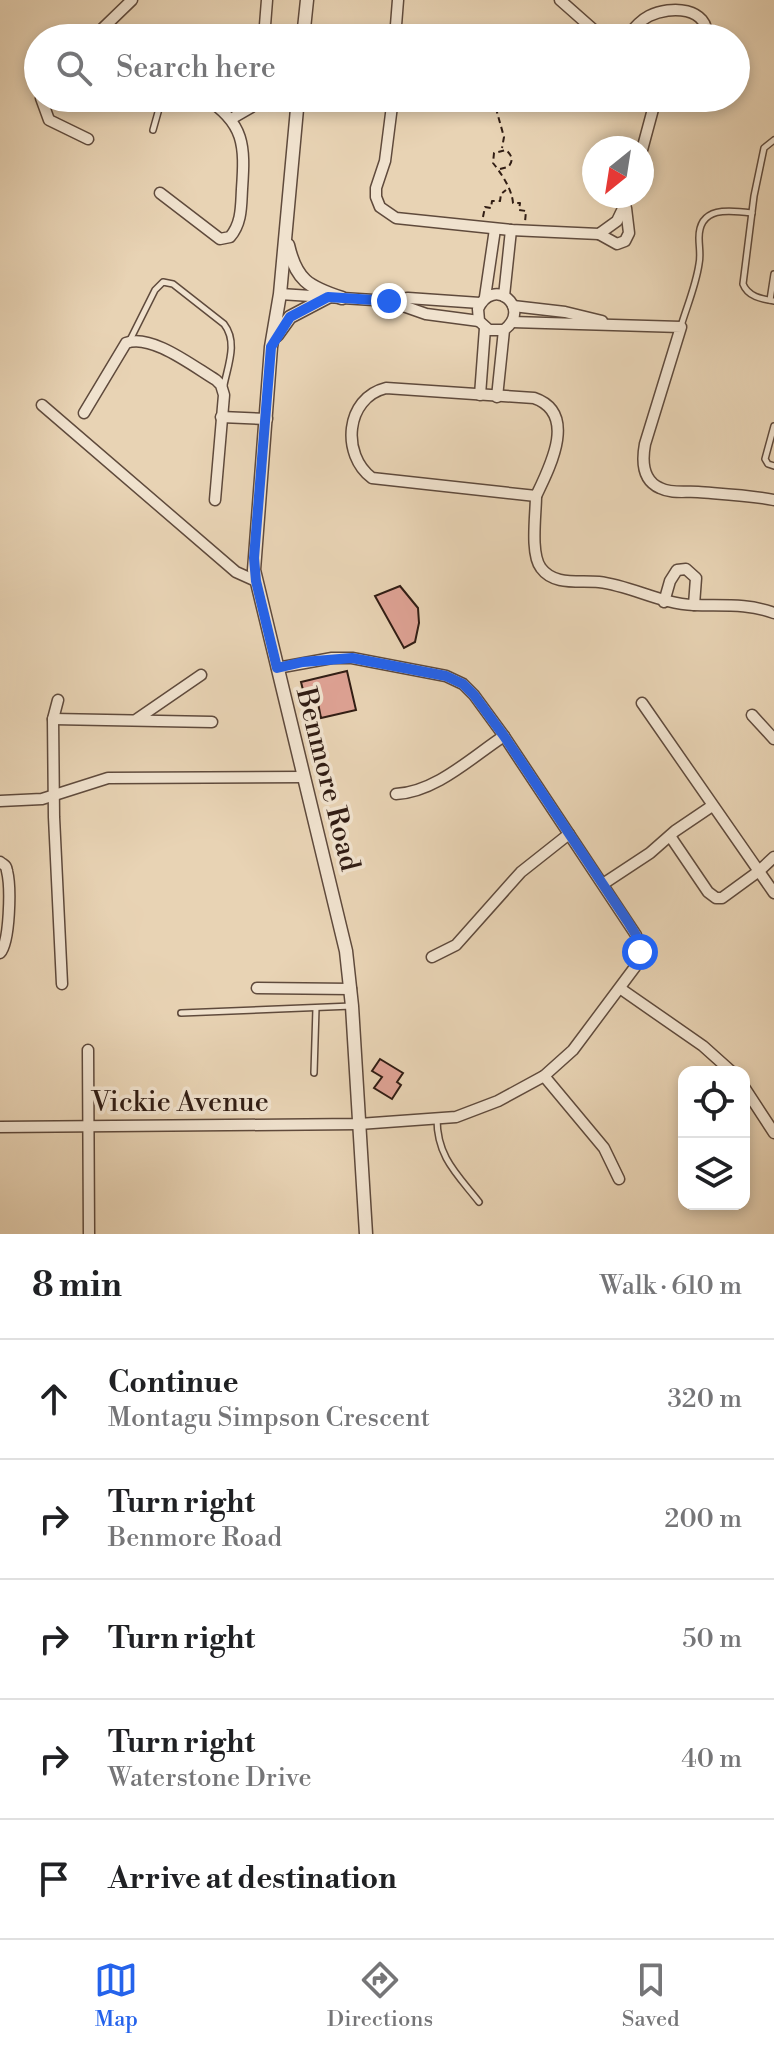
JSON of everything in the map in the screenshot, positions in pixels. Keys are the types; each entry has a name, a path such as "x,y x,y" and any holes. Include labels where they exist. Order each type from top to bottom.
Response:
{"street":[{"path":"106,24 132,0"},
{"path":"265,24 267,0"},
{"path":"304,24 307,0"},
{"path":"396,24 398,0"},
{"path":"560,0 587,24"},
{"path":"638,24 651,15 673,9 685,10 706,24"},
{"path":"46,112 49,120 88,139"},
{"path":"160,193 208,232 220,239 230,237 241,214 245,152 231,119 222,112"},
{"path":"231,119 243,112"},
{"name":"Benmore Road","path":"296,112 280,294 271,347 254,547 256,581 343,939 351,989 366,1234"},
{"path":"391,112 385,161 376,197 380,207 396,218 495,229 599,234 617,244 625,241 629,233 627,208"},
{"path":"646,136 652,112"},
{"path":"599,234 617,221 624,208"},
{"path":"480,395 483,300 495,229"},
{"path":"504,296 511,230"},
{"path":"286,234 293,265 299,276 323,292 342,298"},
{"path":"280,294 389,301 408,298 483,300 495,294 504,296 513,306 565,312 608,323"},
{"path":"271,347 290,317 328,297"},
{"path":"389,301 426,314 482,324 494,332 508,326 608,323 681,327 645,444 642,459 645,471 658,488 671,492 747,495 774,500"},
{"path":"497,397 513,306"},
{"path":"84,413 130,341 149,342 216,380 224,390 215,500"},
{"path":"536,496 372,478 356,461 352,448 358,407 366,396 376,390 412,388 534,398 546,402 556,415 554,452 536,496 534,550 543,571 559,580 601,583 664,602 735,605 774,613"},
{"path":"42,405 236,572 256,581"},
{"path":"221,417 267,419"},
{"path":"664,602 673,574 686,569 696,578 694,605"},
{"path":"277,668 342,657 446,676 463,684 504,736 603,884 712,806"},
{"path":"135,720 201,675"},
{"path":"58,700 53,719 54,795 62,984"},
{"path":"642,703 774,893"},
{"path":"752,715 774,739"},
{"path":"53,719 212,722"},
{"path":"396,794 409,793 431,784 504,736"},
{"path":"0,801 42,799 108,778 304,777"},
{"path":"432,957 460,942 521,872 569,834"},
{"path":"670,836 713,898 722,898 774,857"},
{"path":"0,862 8,874 7,934 0,953"},
{"name":"Vickie Avenue","path":"0,1127 359,1124 437,1119 478,1109 544,1076 573,1050 621,989 639,959 636,935 603,884"},
{"path":"257,988 351,989"},
{"path":"621,989 703,1046 725,1066"},
{"path":"88,1050 86,1126 89,1234"},
{"path":"544,1076 604,1148 619,1179"},
{"path":"750,1096 774,1133"}],"lane":[{"path":"153,130 158,112"},
{"path":"774,140 764,148 743,284 755,296 772,300 774,274"},
{"path":"681,327 699,265 699,235 703,220 722,210 752,213"},
{"path":"130,341 155,290 163,282 173,284 230,332 232,341 224,390"},
{"path":"774,426 765,459 774,466"},
{"path":"181,1013 352,1006"},
{"path":"314,1073 316,1008"},
{"path":"437,1119 437,1138 442,1154 479,1202"}],"path":[{"path":"497,112 504,137 501,149"},
{"path":"501,149 508,151 512,160 508,167 500,169 494,166 492,159 494,153 501,149"},
{"path":"500,169 513,203 520,203 519,210 526,211 523,231"},
{"path":"482,226 485,207 491,208 492,201 500,201 501,194 508,189"}],"building":[{"path":"400,586 418,608 419,623 415,642 404,648 375,596"},
{"path":"347,671 356,710 321,718 318,703 307,706 301,682"},
{"path":"380,1059 403,1073 397,1082 401,1085 392,1099 374,1088 382,1077 372,1071"}],"route":[{"path":"389,301 328,297 290,317 271,347 254,558 256,581 277,668 342,657 426,671 463,684 504,736 628,922 636,935 640,952"}]}
